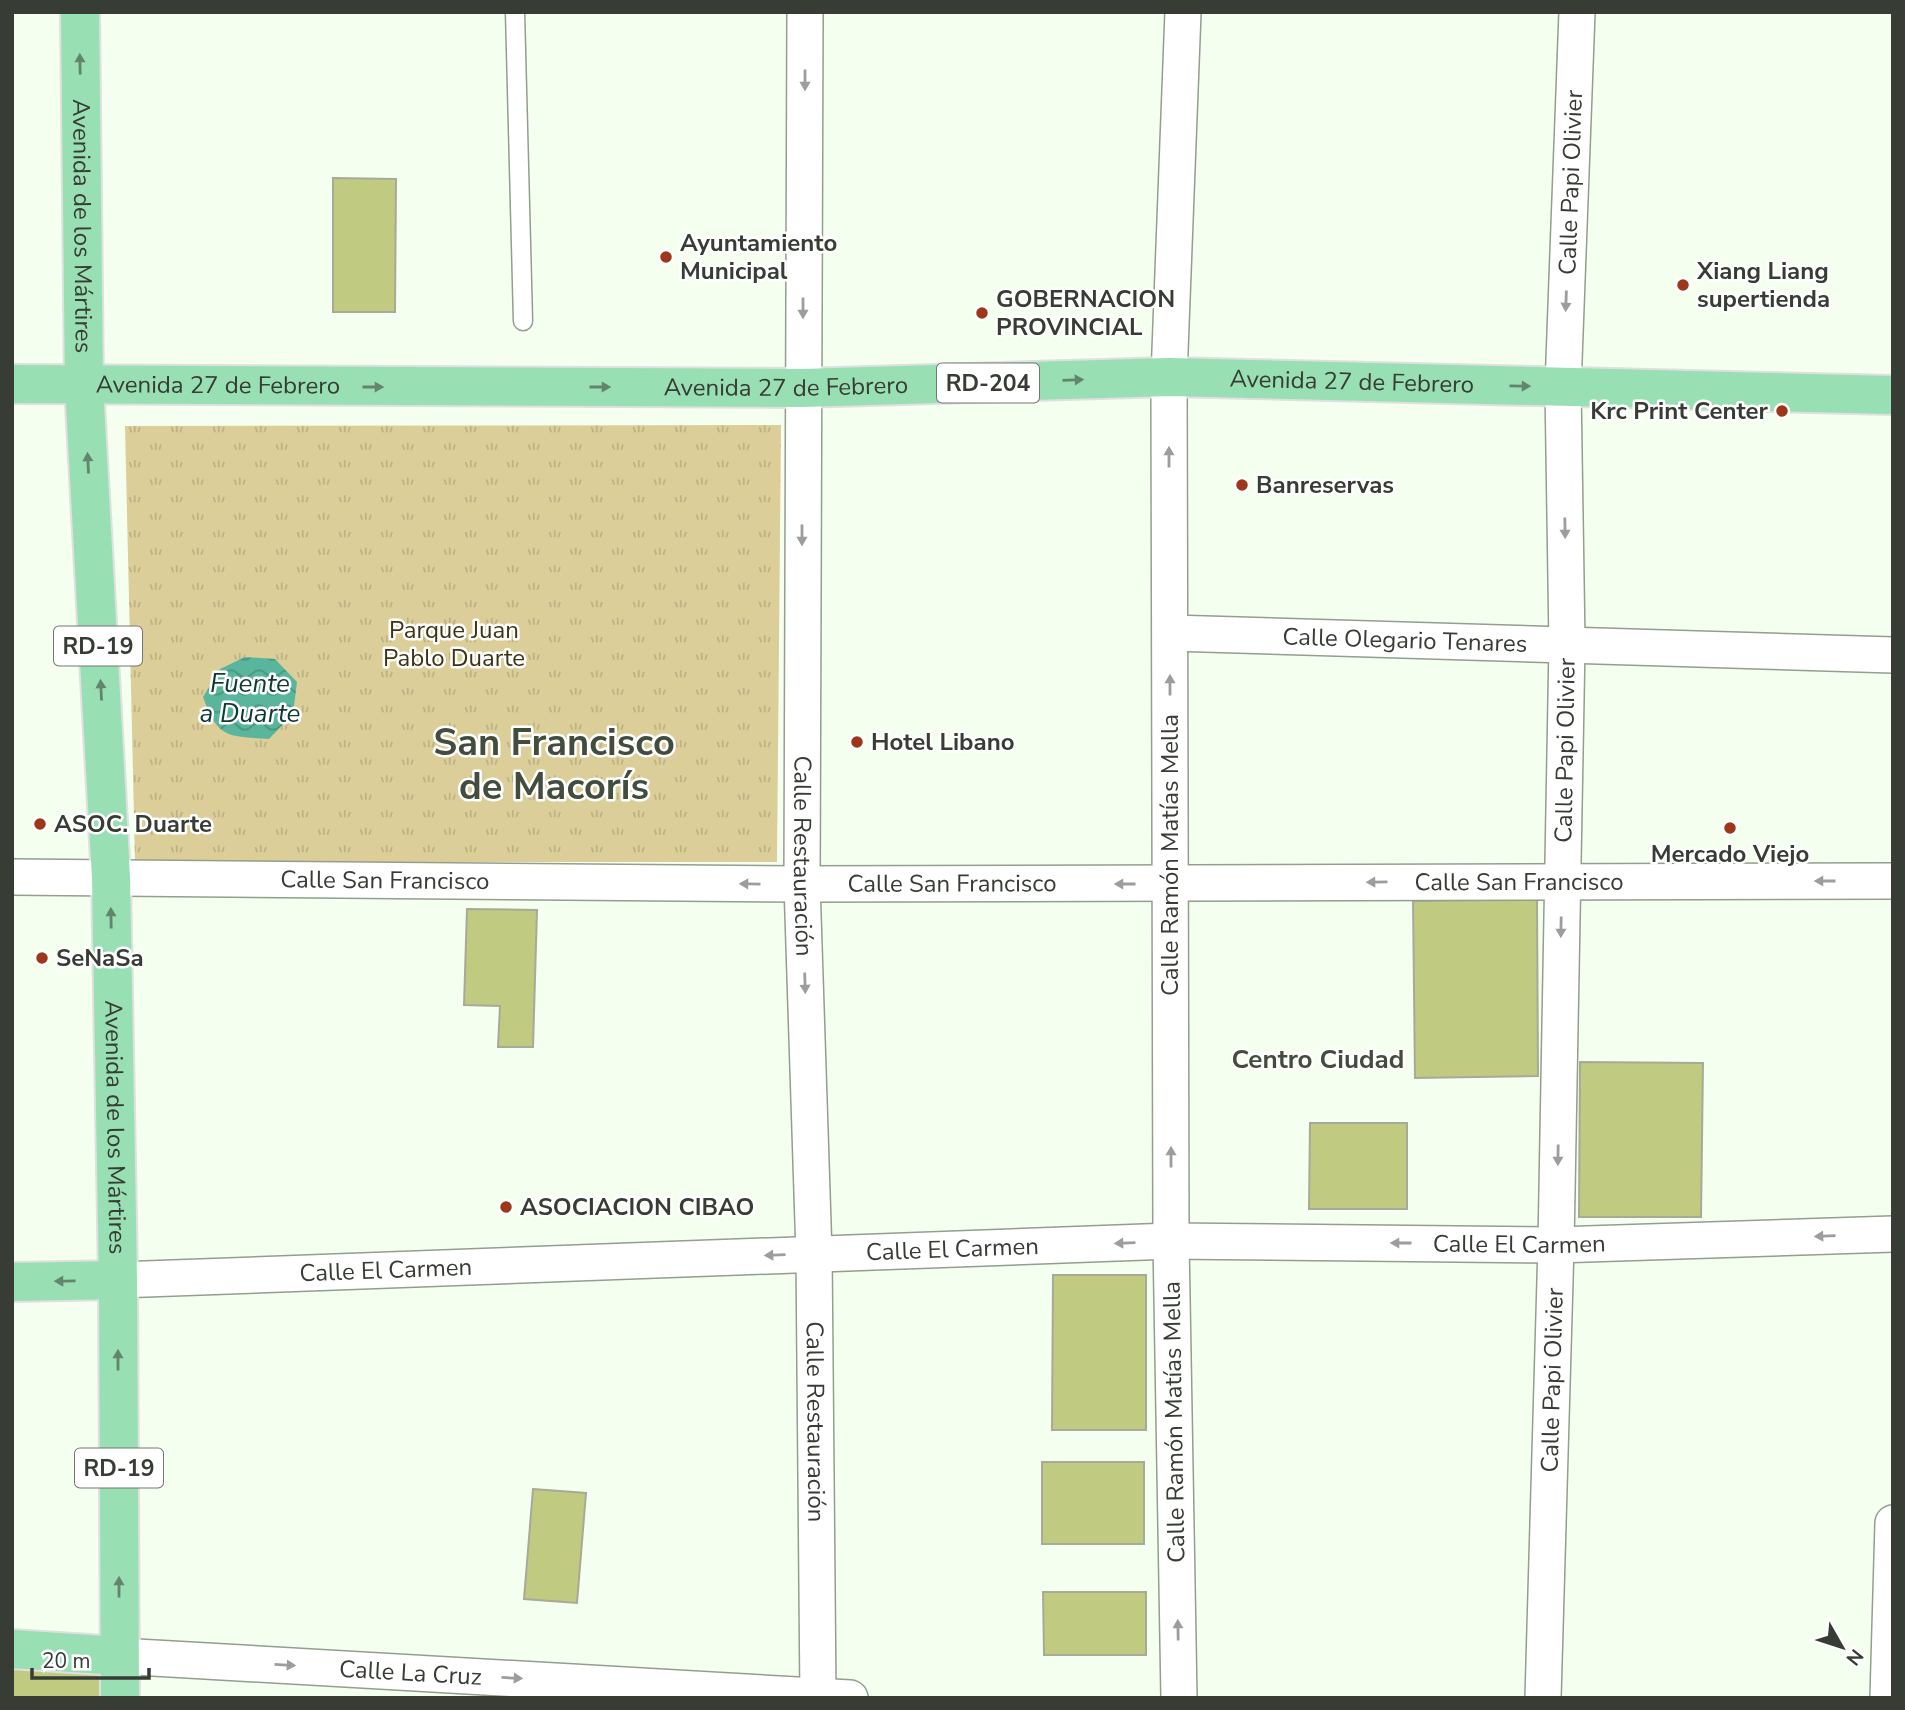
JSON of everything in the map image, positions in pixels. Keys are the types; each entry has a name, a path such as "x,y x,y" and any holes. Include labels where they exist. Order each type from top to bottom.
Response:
{"main road":[{"name":"Avenida de los Mártires","path":"80,12 84,386 111,878 118,1280 120,1698"},
{"name":"Avenida 27 de Febrero","path":"12,384 802,388 1169,377 1893,395"},
{"name":"Calle El Carmen","path":"12,1282 118,1280"},
{"name":"Calle La Cruz","path":"12,1649 119,1656"}],"street":[{"name":"Calle Restauración","path":"805,12 802,884 828,1697"},
{"name":"Calle Ramón Matías Mella","path":"1179,1698 1171,1241 1169,377 1183,12"},
{"name":"Calle Papi Olivier","path":"1543,1698 1556,1245 1567,645 1563,387 1577,12"},
{"name":"Calle Olegario Tenares","path":"1171,633 1893,655"},
{"name":"Calle San Francisco","path":"12,877 802,884 1893,881"},
{"name":"Calle El Carmen","path":"118,1280 1171,1241 1556,1245 1893,1234"},
{"path":"1888,1698 1893,1523"},
{"name":"Calle La Cruz","path":"119,1656 828,1697"}],"lane":[{"path":"515,12 523,321"}],"green space":[{"name":"Parque Juan Pablo Duarte","path":"781,425 777,862 135,862 125,426"}],"water":[{"name":"Fuente a Duarte","path":"245,657 275,659 297,682 293,714 269,739 226,733 214,721 203,697 220,669"}],"building":[{"path":"333,178 396,179 395,312 333,312"},
{"path":"1537,899 1538,1076 1415,1078 1413,901"},
{"path":"467,909 537,910 533,1047 498,1047 500,1006 464,1005"},
{"path":"1580,1062 1703,1063 1701,1217 1579,1217"},
{"path":"1310,1123 1407,1123 1407,1209 1309,1209"},
{"path":"1053,1275 1146,1275 1146,1430 1052,1430"},
{"path":"1042,1462 1144,1462 1144,1544 1042,1544"},
{"path":"533,1489 586,1493 577,1603 524,1599"},
{"path":"1043,1592 1146,1592 1146,1655 1044,1655"},
{"path":"12,1662 109,1668 109,1698 12,1698"}],"place":[{"name":"Ayuntamiento Municipal","path":"666,257"},
{"name":"Xiang Liang supertienda","path":"1683,285"},
{"name":"GOBERNACION PROVINCIAL","path":"982,313"},
{"name":"Krc Print Center","path":"1782,411"},
{"name":"Banreservas","path":"1242,485"},
{"name":"Hotel Libano","path":"857,742"},
{"name":"ASOC. Duarte","path":"40,824"},
{"name":"Mercado Viejo","path":"1730,828"},
{"name":"SeNaSa","path":"42,958"},
{"name":"ASOCIACION CIBAO","path":"506,1207"}],"district":[{"name":"San Francisco de Macorís","path":"554,764"},
{"name":"Centro Ciudad","path":"1318,1059"}]}
